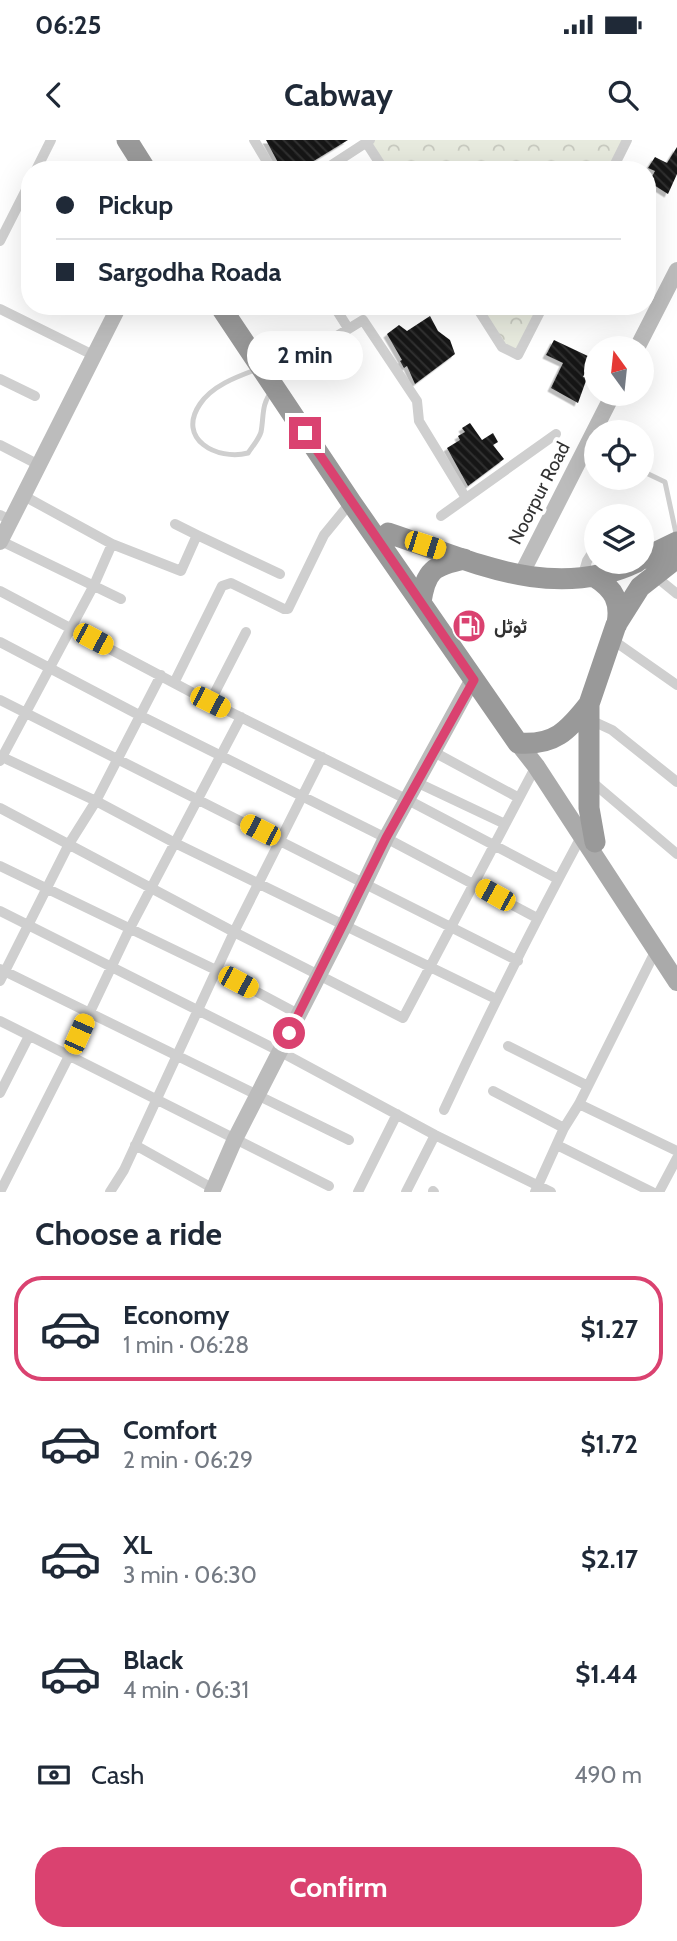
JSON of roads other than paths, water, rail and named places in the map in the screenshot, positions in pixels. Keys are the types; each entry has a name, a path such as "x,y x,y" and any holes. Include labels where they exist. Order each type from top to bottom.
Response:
{"highway":[{"path":"110,140 124,161"},
{"path":"127,140 140,161"},
{"path":"227,315 388,533 474,680 524,744"},
{"path":"242,315 271,373 351,502 422,593 524,744"},
{"path":"388,533 464,559 541,580 598,574"},
{"path":"654,563 674,549"},
{"path":"422,593 428,575 436,567 464,559"},
{"path":"613,631 646,574"},
{"path":"588,577 608,584 616,596 619,610 589,712 589,839"},
{"path":"524,744 554,738 589,712"}],"main road":[{"path":"524,744 536,766 677,963"},
{"path":"524,744 589,839 677,982"}],"street":[{"path":"40,161 51,140"},
{"path":"254,140 267,161"},
{"path":"616,161 627,140"},
{"path":"338,161 368,141 379,161"},
{"path":"0,241 21,200"},
{"path":"656,311 677,270"},
{"path":"0,309 93,355"},
{"path":"114,315 24,496 5,517 0,542 121,599"},
{"path":"340,315 348,328"},
{"path":"482,315 502,348 518,355 538,315"},
{"path":"643,336 654,315"},
{"path":"271,373 363,320 417,401 419,421 466,498"},
{"path":"0,379 35,396"},
{"name":"Noorpur Road","path":"521,575 608,406"},
{"path":"441,516 556,434"},
{"path":"0,445 39,465"},
{"path":"24,496 112,544 181,571 197,535"},
{"path":"174,683 222,586 232,583 288,609 324,535 351,502"},
{"path":"175,524 280,574"},
{"path":"112,544 94,585 1,758 96,800 175,843 496,999"},
{"path":"654,572 677,594"},
{"path":"0,592 558,879"},
{"path":"613,631 677,685"},
{"path":"210,702 246,632"},
{"path":"0,642 141,716 386,838 537,918"},
{"path":"161,675 2,973 349,1140"},
{"path":"135,1146 217,1190 235,1139 281,1052 386,838 432,751 474,680"},
{"path":"0,700 518,961"},
{"path":"589,712 677,782"},
{"path":"0,1192 129,930 241,717"},
{"path":"432,751 519,798"},
{"path":"110,1192 135,1146 234,932 322,757"},
{"path":"0,808 403,1018 536,766"},
{"path":"589,779 677,854"},
{"path":"416,782 505,824"},
{"path":"444,1110 537,918 558,879 589,839"},
{"path":"0,866 218,971 298,1014"},
{"path":"0,911 198,1013 281,1052 537,1189 551,1192"},
{"path":"537,1189 564,1128 579,1104 656,950"},
{"path":"0,1021 328,1186"},
{"path":"0,1093 29,1036"},
{"path":"508,1046 587,1086"},
{"path":"492,1091 564,1128"},
{"path":"579,1104 677,1152"},
{"path":"358,1192 397,1114"},
{"path":"406,1192 435,1135"},
{"path":"556,1145 652,1192"},
{"path":"659,1192 677,1158"}],"lane":[{"path":"271,373 262,410 261,433 248,453 225,455 210,449 196,438 191,427 201,401 233,378 271,373"},
{"path":"654,477 665,482 674,549"}],"place":[{"name":"ٹوٹل","path":"469,626"}]}
